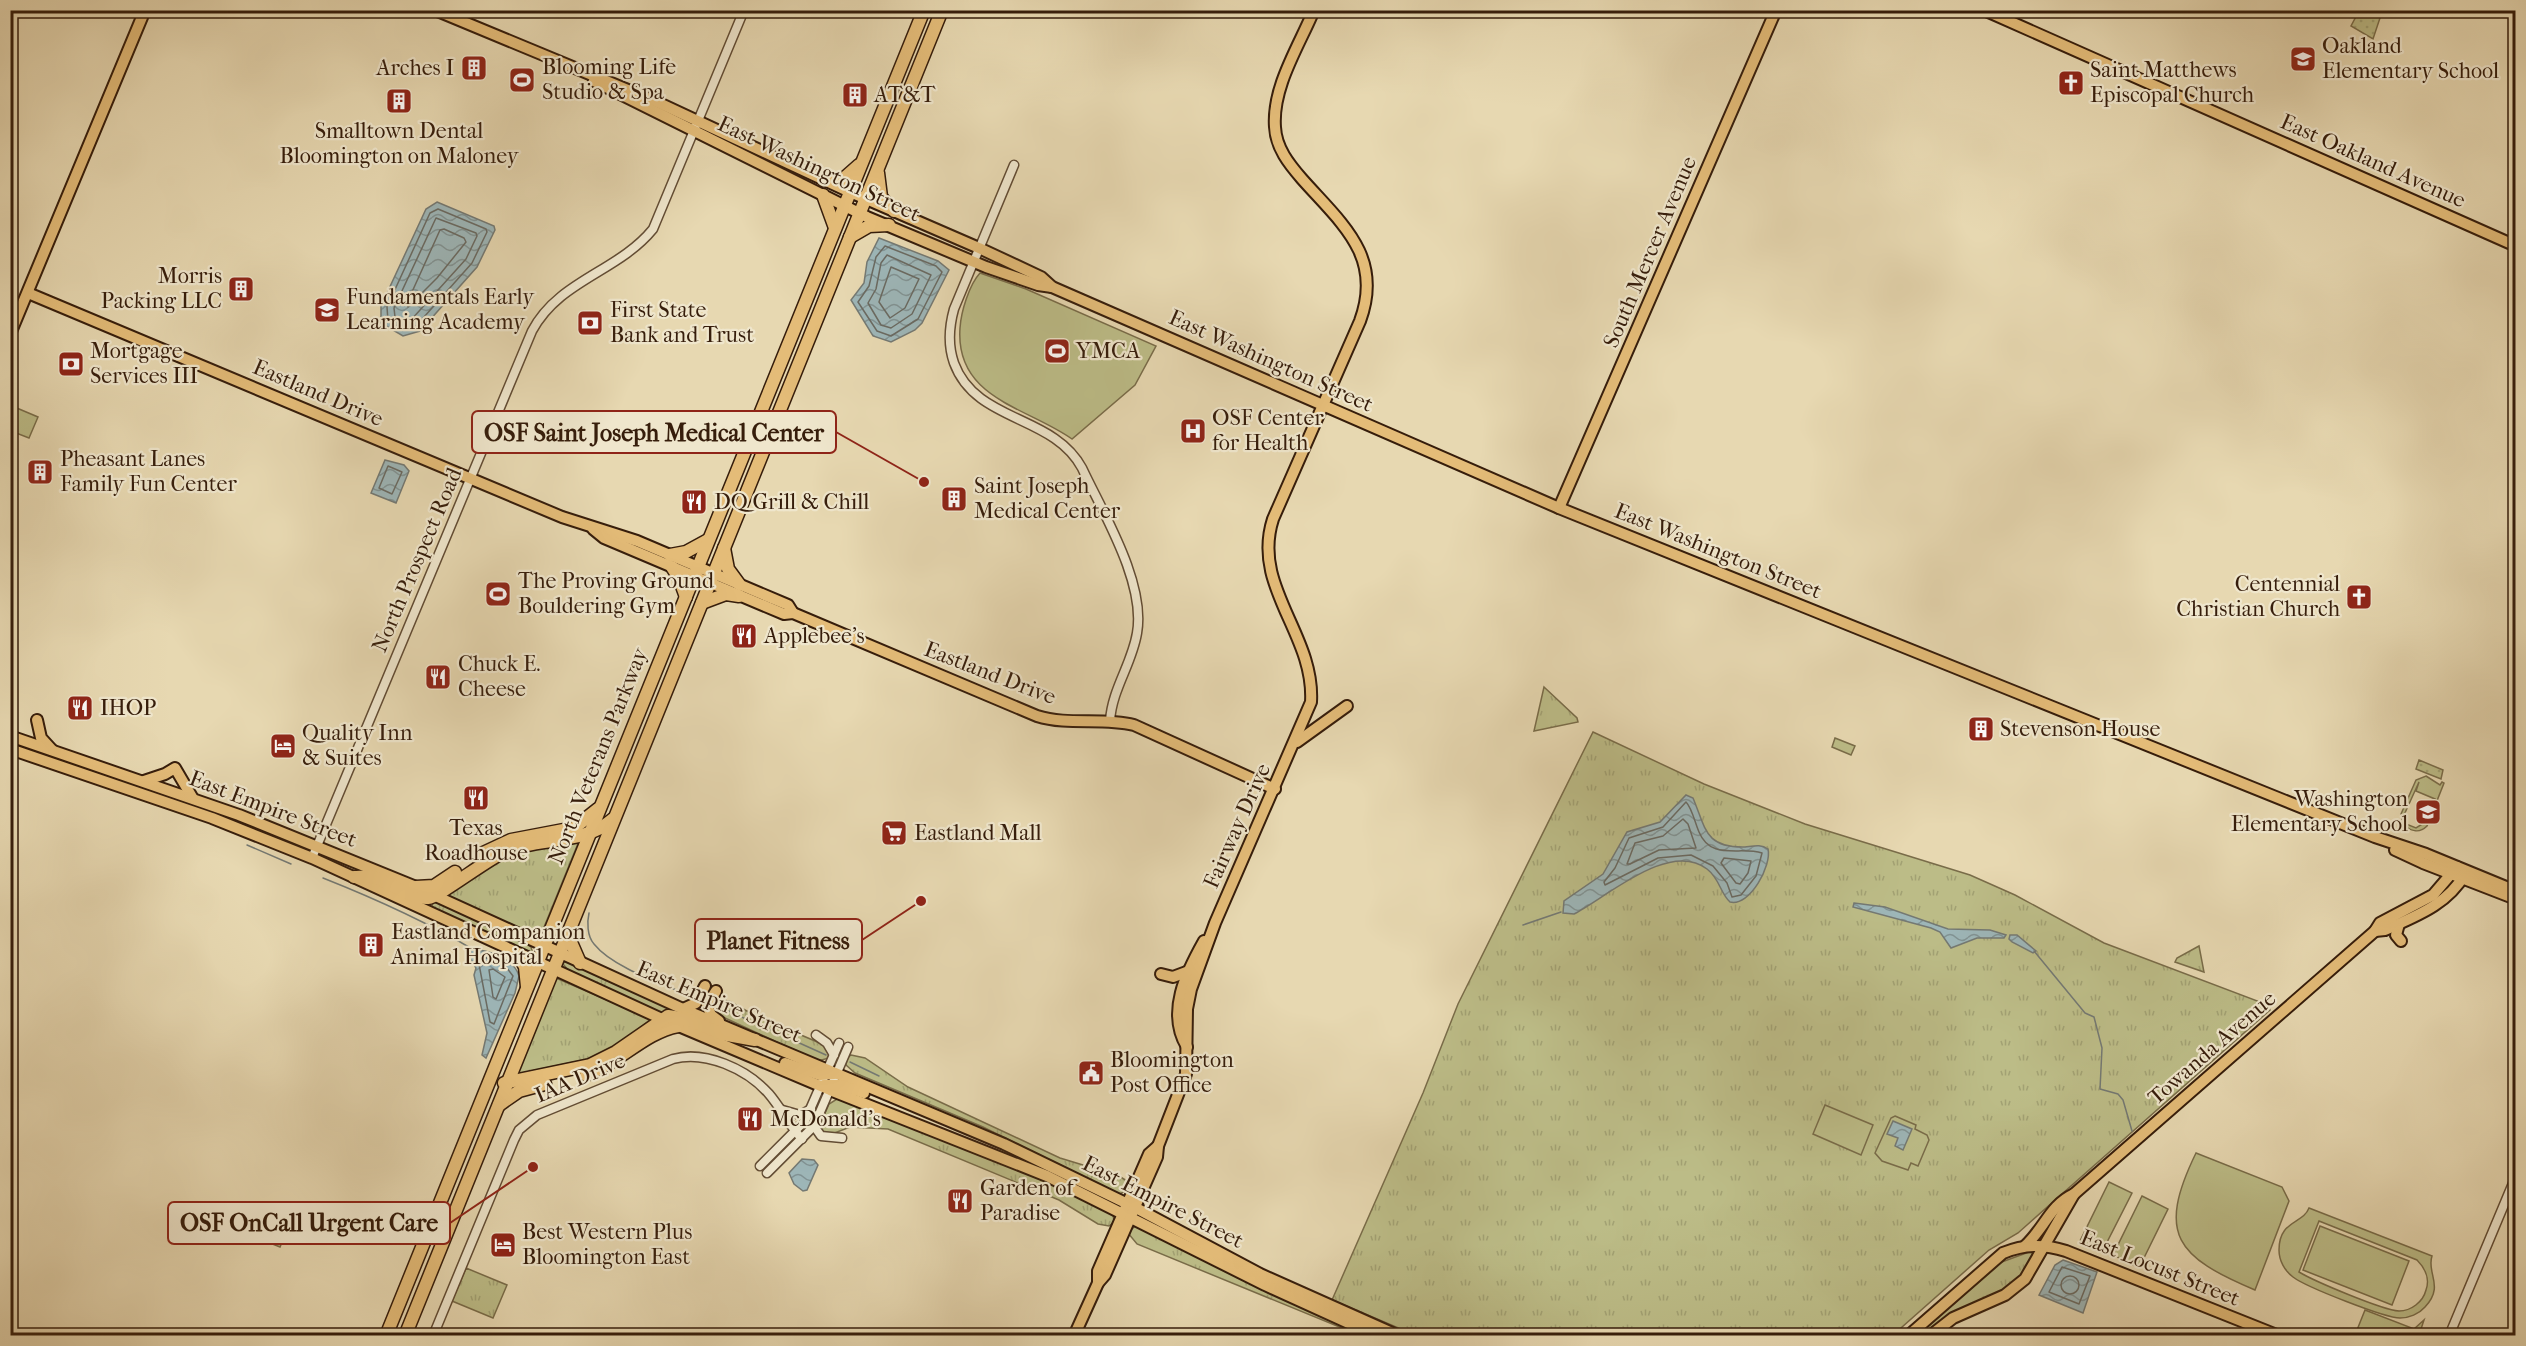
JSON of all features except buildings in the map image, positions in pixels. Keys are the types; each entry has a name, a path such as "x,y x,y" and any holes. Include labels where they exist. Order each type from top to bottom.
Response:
{"highway":[{"name":"North Veterans Parkway","path":"386,1335 924,10"},
{"name":"North Veterans Parkway","path":"405,1335 942,10"},
{"path":"824,180 842,180 862,162"},
{"path":"878,168 881,197 894,211"},
{"path":"823,195 835,228"},
{"path":"850,237 869,226 889,225"},
{"path":"686,597 671,561 709,539"},
{"path":"702,603 739,590 729,569 724,548"},
{"path":"416,887 434,886 481,854 511,840 574,828 601,806"},
{"path":"354,877 371,877 420,897 436,896 477,866 507,850 540,842 589,835 600,830 616,816"},
{"path":"570,928 570,940 580,963"},
{"path":"518,954 525,968 527,987"},
{"path":"481,1100 494,1089 508,1082 558,1074 590,1065 616,1052 662,1019 678,1016 722,1034 756,1040"},
{"path":"498,1106 522,1089 573,1079 603,1068 657,1032 678,1026"}],"main road":[{"path":"10,334 145,10"},
{"name":"East Washington Street","path":"435,10 576,69 605,88 979,248 1041,277 1052,286 1559,508 2375,837 2516,899"},
{"name":"Fairway Drive","path":"1187,1048 1179,1034 1177,1013 1179,999 1189,971 1215,923 1311,702 1311,675 1304,652 1269,570 1267,541 1273,519 1365,307 1368,282 1363,258 1356,242 1291,167 1280,149 1275,133 1278,96 1314,10"},
{"name":"South Mercer Avenue","path":"1559,508 1776,10"},
{"name":"East Oakland Avenue","path":"1984,10 2516,246"},
{"name":"East Washington Street","path":"697,127 860,213 974,261 1038,285 1052,286"},
{"name":"Eastland Drive","path":"28,293 593,529 604,538 671,561 739,590 788,605 793,613 1037,716 1065,722 1110,721 1149,731 1275,789"},
{"path":"1294,744 1347,706"},
{"path":"37,720 42,738 52,750"},
{"name":"East Empire Street","path":"10,736 192,798 416,887 544,947 756,1040 829,1080 1129,1210 1265,1285 1377,1335"},
{"name":"East Empire Street","path":"10,749 212,818 312,858 537,963 737,1050 955,1122 1260,1274 1399,1335"},
{"path":"144,781 175,768 192,798"},
{"name":"East Washington Street","path":"2460,873 2516,891"},
{"name":"Towanda Avenue","path":"2375,931 2385,930 2399,924 2440,903 2460,873"},
{"name":"Towanda Avenue","path":"1908,1335 1991,1262 2003,1253 2025,1246 2036,1236 2056,1206 2074,1194 2375,931 2380,923 2433,895 2460,873"},
{"name":"Fairway Drive","path":"1074,1335 1098,1283 1105,1275 1149,1154 1158,1146 1184,1083 1188,1001 1215,923"},
{"path":"2399,924 2396,935 2401,941"},
{"path":"1161,974 1173,977 1189,971"},
{"path":"682,1009 694,1004 710,988 707,1008 711,1015 729,1028"},
{"name":"Towanda Avenue","path":"1930,1335 1953,1318 2016,1288 2032,1270 2055,1223 2074,1194"},
{"path":"2055,1223 2057,1237 2064,1250"},
{"name":"East Locust Street","path":"2025,1246 2044,1246 2064,1250 2279,1335"}],"street":[{"name":"North Prospect Road","path":"312,858 540,317 561,294 623,258 646,237 661,213 744,10"},
{"path":"1014,165 951,321 950,344 957,370 979,399 1047,432 1073,453 1082,468 1134,586 1138,608 1137,634 1113,696 1110,721"},
{"path":"816,1035 830,1047 834,1055"},
{"path":"760,1166 795,1132 811,1109 829,1080 834,1055 843,1045 814,1126 767,1173"},
{"name":"IAA Drive","path":"433,1335 514,1140 528,1120 673,1059 701,1056 756,1082 779,1109"},
{"path":"779,1109 800,1114 811,1109"},
{"path":"779,1109 802,1139"},
{"path":"814,1126 821,1136 842,1138"},
{"path":"2449,1335 2516,1176"}],"green space":[{"path":"2359,11 2372,11 2381,15 2373,39 2351,26"},
{"name":"YMCA","path":"980,273 1026,289 1156,346 1135,385 1072,439 997,398 981,386 969,371 962,352 960,328 962,314 969,291"},
{"path":"12,406 38,417 29,438 11,431"},
{"path":"1544,687 1577,718 1578,722 1534,731"},
{"path":"1593,732 1704,784 1805,824 1970,875 2015,895 2104,943 2268,1005 2270,1010 2018,1233 1989,1250 1893,1335 1415,1335 1332,1300 1423,1093 1458,1004"},
{"path":"1835,738 1855,746 1851,755 1832,747"},
{"path":"2419,760 2443,770 2441,779 2416,769"},
{"path":"2426,776 2440,785 2444,783 2427,826 2418,831 2403,824 2401,814 2416,780","holes":["2419,782 2416,791 2435,799 2424,823 2416,828 2406,824 2404,815"]},
{"path":"579,841 540,937 445,895 507,854"},
{"path":"434,901 521,940 531,947 533,954 431,908"},
{"path":"2199,946 2204,972 2175,962 2177,958"},
{"path":"565,961 673,1008 672,1011 658,1013 568,970 563,964"},
{"path":"556,978 651,1019 619,1044 593,1058 517,1074"},
{"path":"716,999 729,1001 754,1015 822,1044 830,1052 829,1058 818,1061 725,1018 714,1012 710,1004"},
{"path":"851,1055 865,1058 908,1087 1060,1158 1119,1176 1127,1181 1128,1189 1120,1194 983,1127 855,1073 846,1065 847,1058"},
{"path":"837,1099 843,1099 1048,1181 1113,1214 1114,1222 1109,1226 1098,1224 1059,1200 888,1129 850,1127 832,1134 823,1134 819,1127 829,1104"},
{"path":"1825,1105 1873,1125 1861,1155 1813,1134"},
{"path":"1895,1116 1916,1125 1915,1129 1927,1135 1929,1140 1918,1166 1911,1163 1908,1170 1882,1161 1875,1153 1891,1118"},
{"path":"2196,1153 2282,1187 2289,1201 2255,1290 2207,1266 2192,1254 2181,1240 2177,1224 2177,1204"},
{"path":"2109,1182 2132,1193 2102,1252 2080,1241"},
{"path":"2142,1196 2168,1209 2139,1268 2113,1255"},
{"path":"2309,1208 2432,1256 2434,1293 2431,1299 2414,1315 2403,1318 2392,1317 2363,1308 2293,1277 2281,1262 2280,1240 2287,1228","holes":["2319,1221 2417,1260 2426,1274 2426,1290 2419,1302 2403,1311 2364,1301 2299,1272"]},
{"path":"259,1211 290,1223 280,1247 250,1235"},
{"path":"1135,1226 1366,1335 1359,1335 1137,1244 1128,1233"},
{"path":"2320,1226 2409,1261 2392,1305 2303,1270"},
{"path":"2029,1252 2034,1253 2019,1281 1928,1335 1917,1336 1999,1263"},
{"path":"466,1268 507,1285 493,1318 452,1301"},
{"path":"2365,1310 2414,1329 2424,1320 2420,1332 2430,1335 2355,1335"}],"water":[{"path":"437,202 494,226 495,230 477,267 420,331 403,336 381,323 381,306 426,209"},
{"path":"879,238 938,261 949,270 922,323 915,330 891,342 873,336 851,300 864,283 867,262"},
{"path":"385,460 404,465 409,471 396,503 371,493"},
{"path":"1686,795 1693,798 1705,827 1714,840 1732,846 1760,846 1768,849 1767,865 1752,892 1738,902 1730,902 1715,877 1707,869 1692,862 1675,861 1639,874 1574,914 1563,913 1564,901 1603,874 1627,832 1660,822"},
{"path":"1854,903 1885,907 1948,929 1990,930 2006,935 2004,938 1977,938 1951,948 1940,932 1853,907"},
{"path":"2010,935 2017,935 2036,951 2033,953 2012,942 2009,939"},
{"path":"471,949 500,956 512,964 519,976 515,993 486,1058 482,1055 487,1033 474,975 476,968 470,958"},
{"path":"1893,1121 1912,1129 1903,1150 1895,1146 1898,1138 1887,1134"},
{"path":"802,1159 814,1160 818,1165 807,1190 803,1191 794,1184 789,1173"},
{"path":"2063,1260 2097,1272 2083,1313 2039,1295 2055,1265"}],"waterway":[{"path":"247,845 291,864"},
{"path":"323,878 400,911 474,950"},
{"path":"1523,925 1561,912"},
{"path":"589,913 590,937 603,953 640,975 693,997"},
{"path":"2034,951 2085,1013 2094,1017 2102,1048 2100,1089 2118,1094 2123,1100 2132,1131"},
{"path":"715,1005 826,1055"},
{"path":"850,1062 879,1076"}],"place":[{"name":"Oakland Elementary School","path":"2303,59"},
{"name":"Arches I","path":"474,68"},
{"name":"Blooming Life Studio & Spa","path":"522,80"},
{"name":"Saint Matthews Episcopal Church","path":"2071,83"},
{"name":"AT&T","path":"855,95"},
{"name":"Smalltown Dental Bloomington on Maloney","path":"399,101"},
{"name":"Morris Packing LLC","path":"241,289"},
{"name":"Fundamentals Early Learning Academy","path":"327,310"},
{"name":"First State Bank and Trust","path":"590,323"},
{"name":"YMCA","path":"1057,351"},
{"name":"Mortgage Services III","path":"71,364"},
{"name":"OSF Center for Health","path":"1193,431"},
{"name":"Pheasant Lanes Family Fun Center","path":"40,472"},
{"name":"OSF Saint Joseph Medical Center","path":"924,482"},
{"name":"Saint Joseph Medical Center","path":"954,499"},
{"name":"DQ Grill & Chill","path":"694,502"},
{"name":"The Proving Ground Bouldering Gym","path":"498,594"},
{"name":"Centennial Christian Church","path":"2359,597"},
{"name":"Applebee's","path":"744,636"},
{"name":"Chuck E. Cheese","path":"438,677"},
{"name":"IHOP","path":"80,708"},
{"name":"Stevenson House","path":"1981,729"},
{"name":"Quality Inn & Suites","path":"283,746"},
{"name":"Texas Roadhouse","path":"476,798"},
{"name":"Washington Elementary School","path":"2428,812"},
{"name":"Eastland Mall","path":"894,833"},
{"name":"Planet Fitness","path":"921,901"},
{"name":"Eastland Companion Animal Hospital","path":"371,945"},
{"name":"Bloomington Post Office","path":"1091,1073"},
{"name":"McDonald's","path":"750,1119"},
{"name":"OSF OnCall Urgent Care","path":"533,1167"},
{"name":"Garden of Paradise","path":"960,1201"},
{"name":"Best Western Plus Bloomington East","path":"503,1245"}]}
